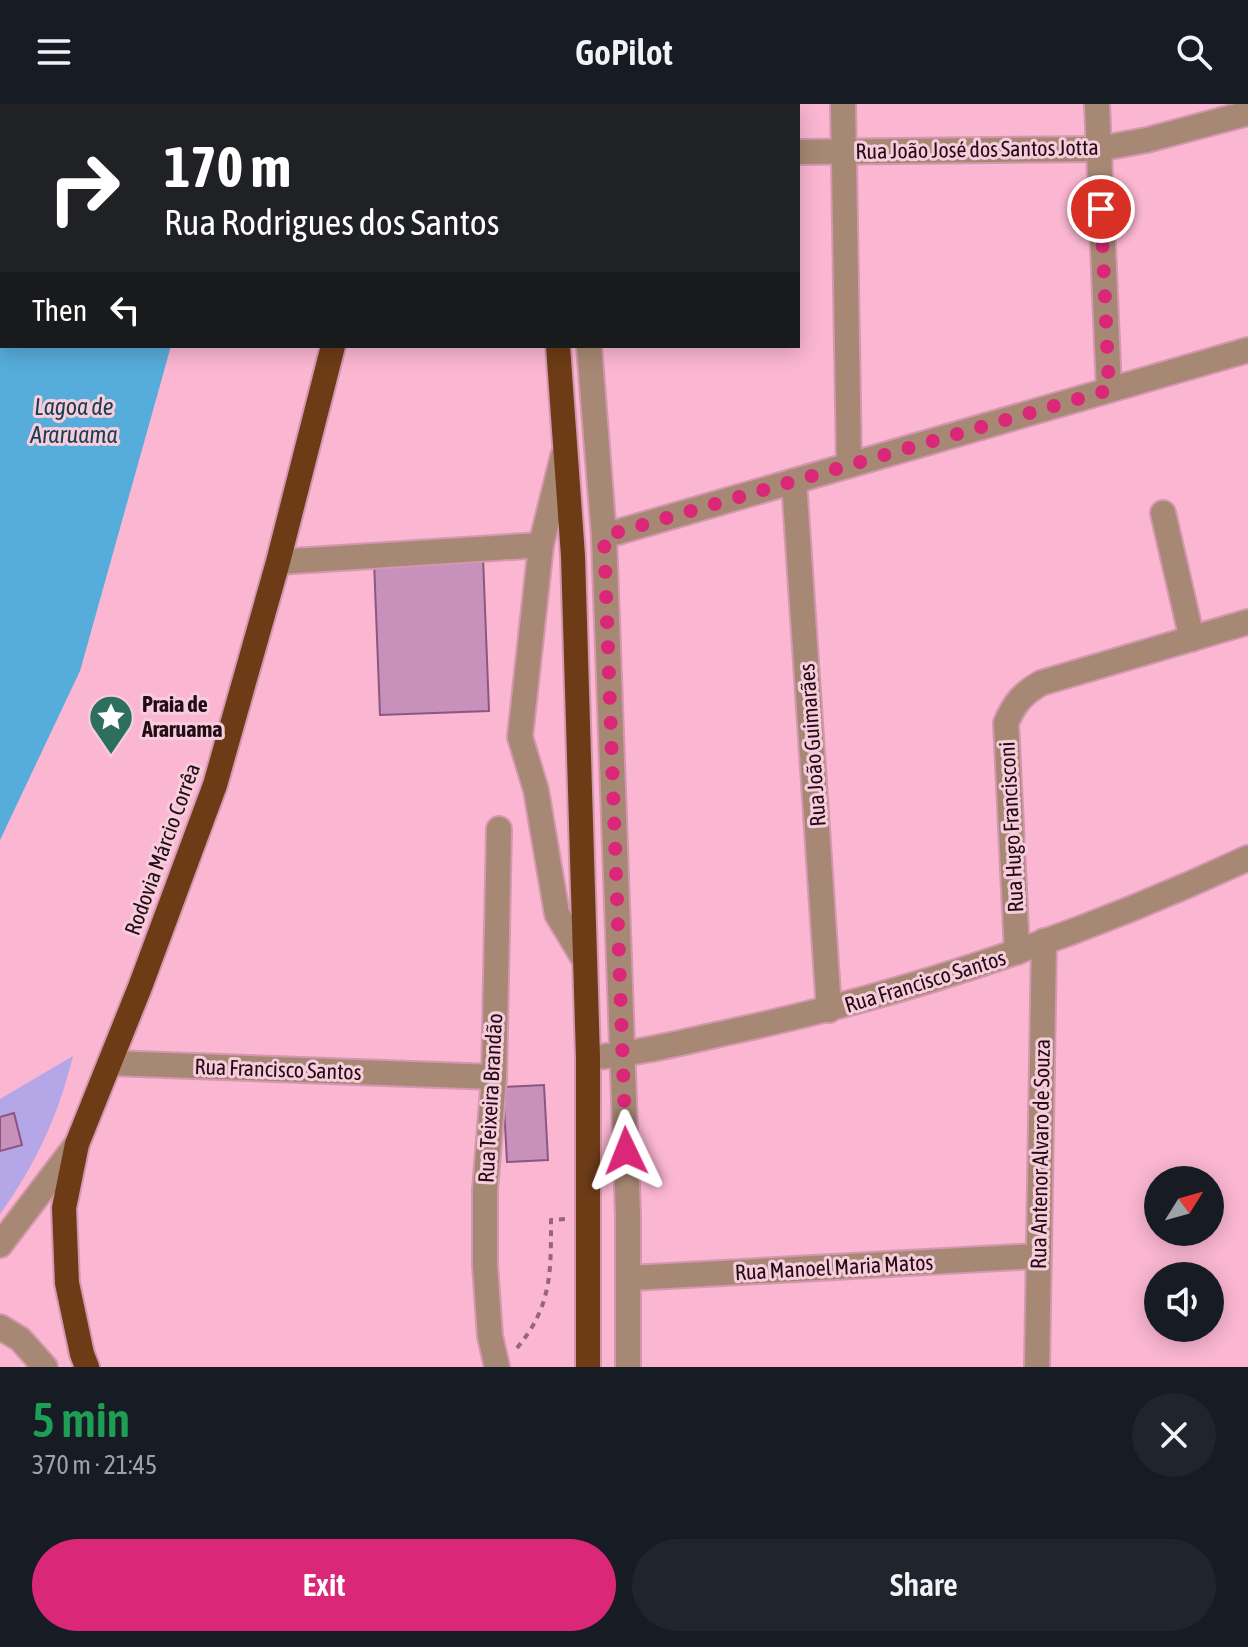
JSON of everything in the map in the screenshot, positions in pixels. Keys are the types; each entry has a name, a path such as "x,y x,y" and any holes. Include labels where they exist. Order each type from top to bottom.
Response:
{"highway":[{"name":"Rodovia Márcio Corrêa","path":"87,1367 67,1283 64,1208 77,1144 215,785 278,562 332,348"},
{"path":"558,348 573,556 588,1058 588,1367"}],"street":[{"path":"843,104 849,465"},
{"path":"1097,104 1109,390"},
{"name":"Rua João José dos Santos Jotta","path":"800,152 1098,149 1160,137 1248,113"},
{"path":"589,348 604,536 630,1278 628,1367"},
{"path":"604,536 1248,350"},
{"path":"565,449 541,545 520,737 536,790 557,914 584,959"},
{"name":"Rua João Guimarães","path":"794,481 829,1010"},
{"path":"1163,513 1192,639"},
{"path":"278,562 541,545"},
{"name":"Rua Hugo Francisconi","path":"1017,952 1006,723 1014,704 1025,692 1041,683 1248,622"},
{"name":"Rua Teixeira Brandão","path":"499,829 494,1077 485,1190 485,1265 490,1336 502,1362"},
{"name":"Rua Francisco Santos","path":"588,1058 623,1055 829,1010 1017,952 1248,858"},
{"name":"Rua Antenor Alvaro de Souza","path":"1037,1367 1044,941"},
{"name":"Rua Francisco Santos","path":"110,1063 494,1077"},
{"path":"0,1245 77,1144"},
{"name":"Rua Manoel Maria Matos","path":"630,1278 1038,1256"},
{"path":"0,1327 20,1339 45,1367"}],"path":[{"path":"502,1362 532,1330 550,1281 551,1220"}],"shaded area":[{"path":"73,1056 44,1139 0,1214 0,1099"}],"water":[{"name":"Lagoa de Araruama","path":"0,348 170,348 80,671 0,840"}],"building":[{"path":"483,557 489,711 380,715 374,561"},
{"path":"544,1085 548,1160 507,1162 503,1087"},
{"path":"14,1113 22,1145 0,1151 0,1117"}],"place":[{"name":"Praia de Araruama","path":"111,756"}],"route":[{"path":"626,1151 604,536 1109,390 1101,209"}]}
